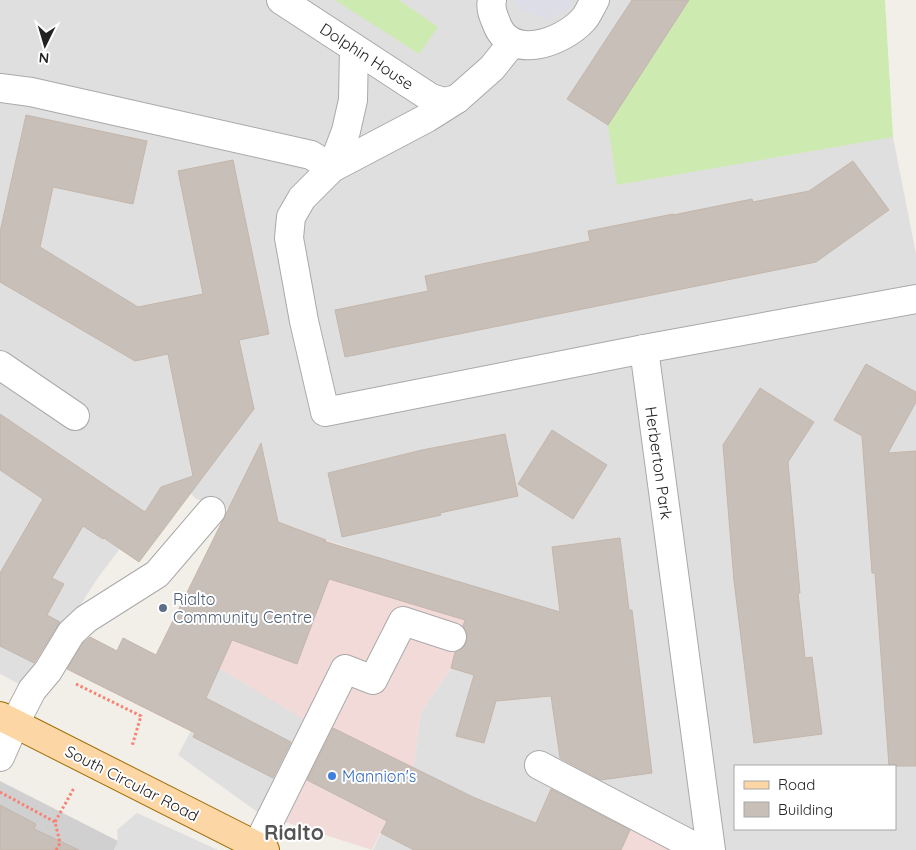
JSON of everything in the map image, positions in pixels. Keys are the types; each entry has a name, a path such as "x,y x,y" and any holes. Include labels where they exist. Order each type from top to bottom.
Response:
{"main road":[{"name":"South Circular Road","path":"7,720 261,848"}],"street":[{"name":"Dolphin House","path":"280,0 431,98 444,102 456,99"},
{"path":"492,0 490,6 498,28 512,42 532,46 559,38 583,20 594,0"},
{"path":"512,42 492,68 456,99 418,123 332,168 302,198 290,217 289,238 304,321 325,412 644,349 916,299"},
{"path":"332,168 346,131 353,100 354,48"},
{"path":"0,88 31,92 311,155 332,168"},
{"name":"Herberton Park","path":"644,349 711,850"},
{"path":"0,365 75,416"},
{"path":"0,757 7,720 48,671 71,634 86,619 157,574 212,511"},
{"path":"261,848 345,669 373,680 403,621 452,637"},
{"path":"539,765 701,850"}],"path":[{"path":"48,671 141,716 132,747"},
{"path":"56,850 60,843 55,822 88,761"},
{"path":"0,792 55,822"}],"shaded area":[{"path":"0,0 884,0 884,79 893,137 916,254 916,850 723,850 601,840 596,850 373,850 414,764 421,712 451,668 394,563 283,525 196,499 179,481 161,487 69,623 52,638 21,685 0,674"},
{"path":"514,0 574,0 568,9 549,19 524,12"},
{"path":"283,525 342,546 528,603 504,684 451,668 421,712 414,764 372,850 260,814 305,720 219,668"},
{"path":"219,668 306,719 260,814 178,755 191,731"},
{"path":"0,781 118,841 114,850 0,850"},
{"path":"614,792 723,850 596,850 601,840"},
{"path":"137,813 218,850 114,850 118,841 117,830"}],"green space":[{"path":"335,0 399,0 438,27 419,54"},
{"path":"689,0 885,0 893,137 617,185 608,125"}],"building":[{"path":"632,0 689,0 608,125 567,99"},
{"path":"26,115 147,141 133,204 53,187 40,247 138,307 203,294 178,171 233,160 269,334 239,340 254,409 139,562 83,526 52,578 64,584 47,615 60,622 34,663 0,646 0,573 43,499 0,470 0,414 145,512 161,487 193,476 168,354 135,361 0,282 0,232"},
{"path":"853,161 889,210 816,262 345,357 335,310 428,291 425,276 590,241 588,231 752,199 753,202 809,191"},
{"path":"866,364 916,392 916,402 888,453 916,451 916,766 889,765 875,573 872,573 862,436 834,420"},
{"path":"760,388 814,422 788,462 805,658 812,657 822,734 754,743 734,581 723,445"},
{"path":"552,430 607,465 573,519 518,484"},
{"path":"505,434 518,496 342,537 328,473 422,450"},
{"path":"261,443 278,522 326,540 323,541 560,612 552,547 620,538 629,610 632,610 652,773 601,780 560,758 551,696 496,701 484,743 456,736 474,675 451,668 455,652 463,648 467,641 467,633 463,626 465,620 329,579 297,664 232,640 206,698 291,742 273,778 193,737 195,733 67,669 83,643 90,637 117,651 123,638 156,655"},
{"path":"333,728 473,797 536,823 551,789 630,830 621,850 414,850 381,833 387,821 307,780"},
{"path":"0,805 36,824 34,829 79,850 0,850"}],"place":[{"name":"Rialto Community Centre","path":"163,608"},
{"name":"Mannion's","path":"332,776"}],"district":[{"name":"Rialto","path":"294,833"}]}
